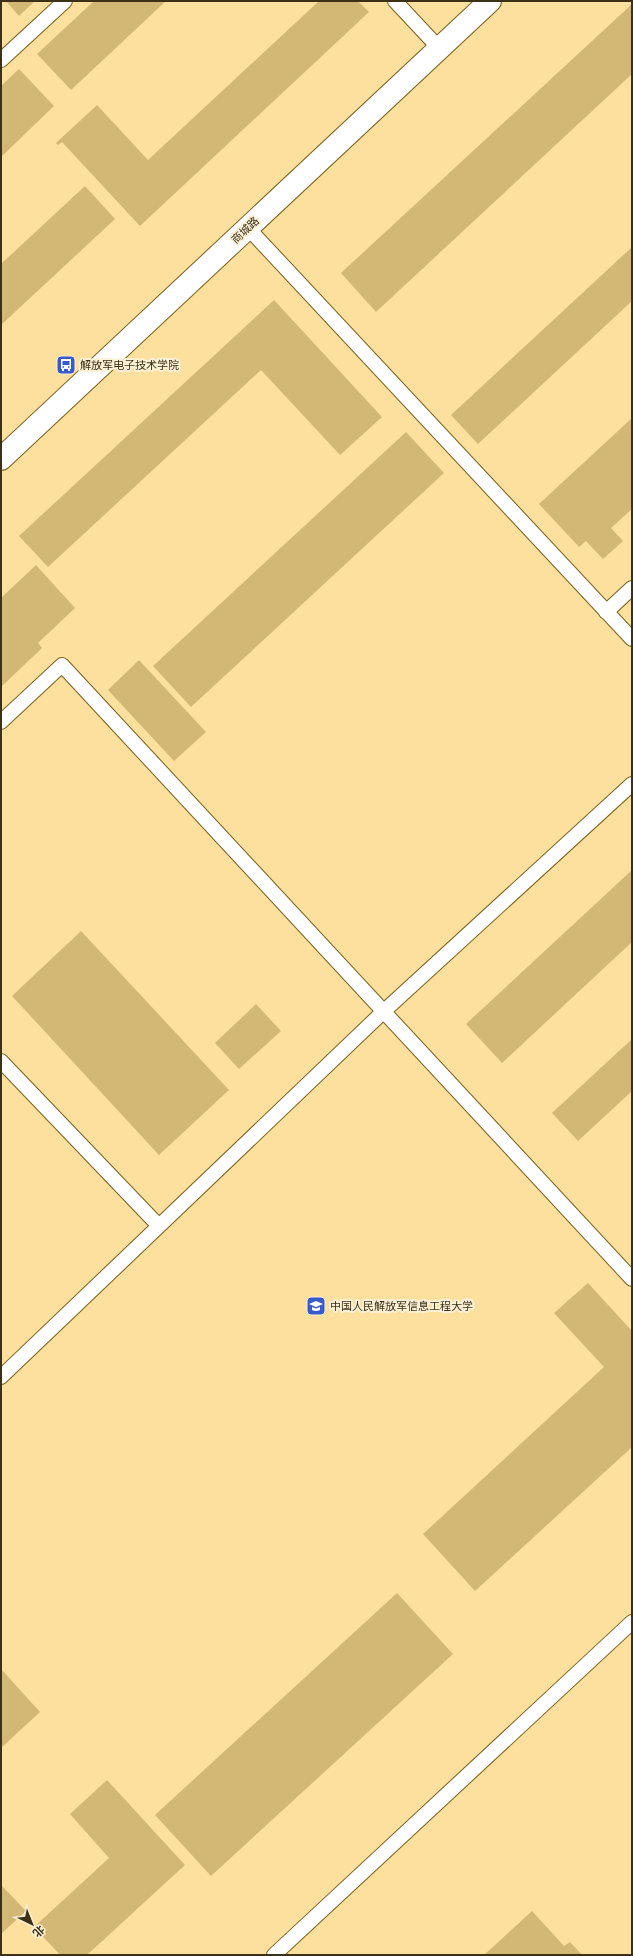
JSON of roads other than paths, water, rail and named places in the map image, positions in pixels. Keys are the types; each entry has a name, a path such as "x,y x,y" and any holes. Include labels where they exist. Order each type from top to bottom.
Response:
{"street":[{"name":"商城路","path":"1,459 439,48 484,3"}],"lane":[{"path":"4,52 65,1"},
{"path":"395,1 439,48"},
{"path":"248,228 632,639"},
{"path":"606,612 632,588"},
{"path":"1,722 62,665 632,1279"},
{"path":"1,1377 383,1012 632,784"},
{"path":"1,1061 159,1226"},
{"path":"274,1955 632,1622"}],"place":[{"name":"解放军电子技术学院","path":"66,365"},
{"name":"中国人民解放军信息工程大学","path":"316,1306"}]}
